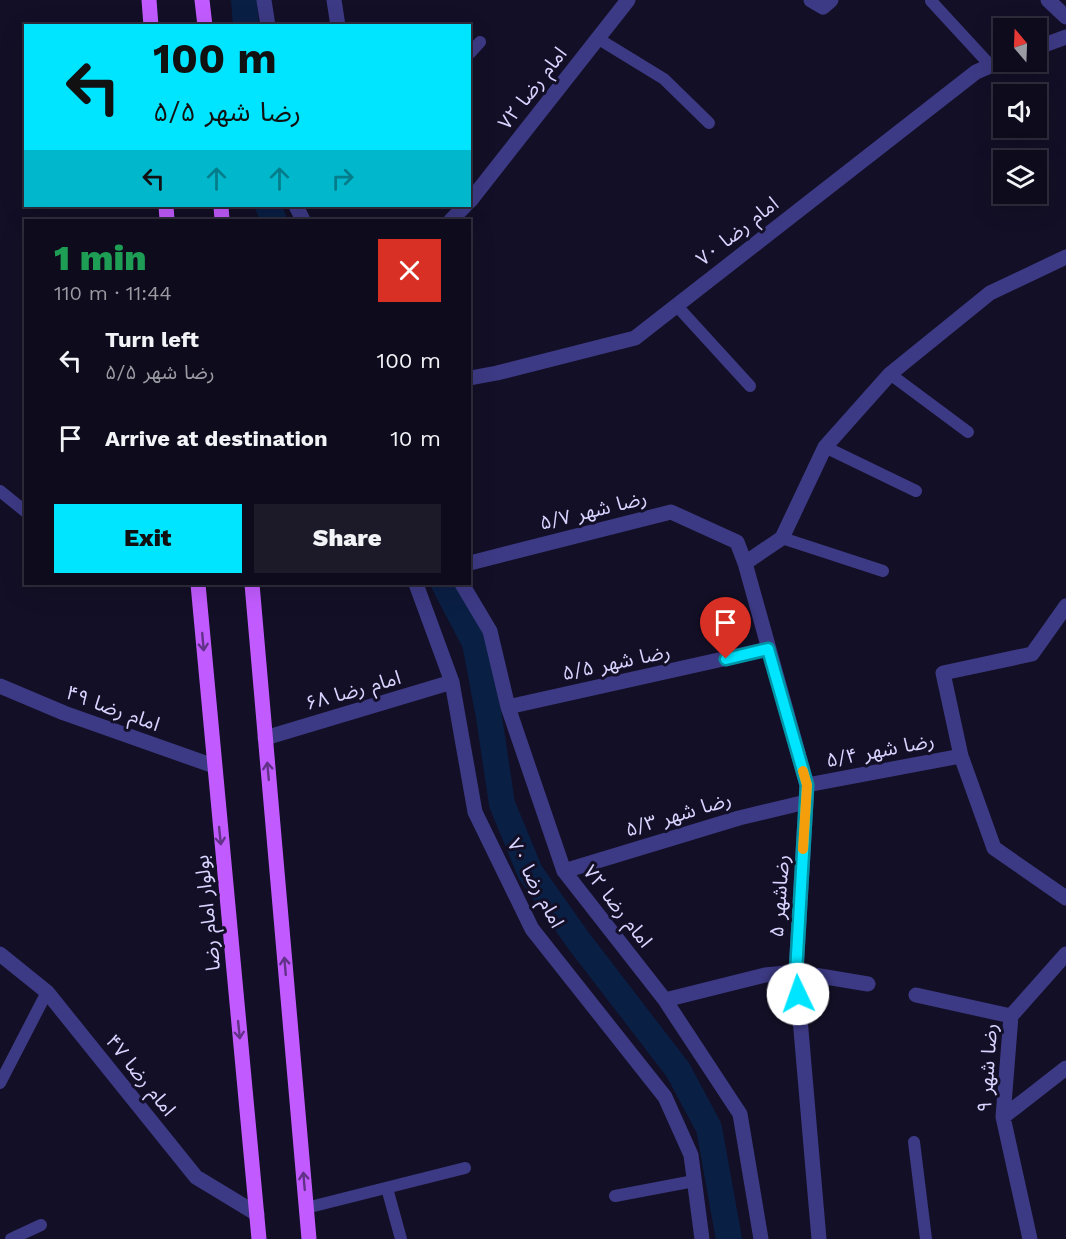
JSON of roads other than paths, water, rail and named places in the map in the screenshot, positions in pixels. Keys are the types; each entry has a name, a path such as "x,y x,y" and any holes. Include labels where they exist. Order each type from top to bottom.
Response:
{"main road":[{"path":"149,0 151,24"},
{"path":"202,0 205,24"},
{"name":"بولوار امام رضا","path":"198,585 259,1239"},
{"path":"252,585 309,1239"}],"street":[{"path":"264,0 268,24"},
{"path":"334,0 338,24"},
{"name":"امام رضا ۷۲","path":"471,196 628,0"},
{"path":"811,0 823,8 831,0"},
{"path":"1047,0 1066,17"},
{"path":"1047,44 1066,37"},
{"name":"امام رضا ۷۰","path":"471,378 634,338 967,79 993,64"},
{"name":"امام رضا ۷۲","path":"452,219 462,207"},
{"path":"745,563 783,538 825,447 890,374 990,293 1066,257"},
{"name":"رضا شهر ۵/۷","path":"471,563 671,512 737,542 745,563"},
{"name":"رضاشهر ۵","path":"745,563 807,785 796,972 819,1239"},
{"name":"امام رضا ۷۰","path":"416,585 452,682 475,812 532,929 665,1097 691,1155 702,1239"},
{"name":"امام رضا ۷۲","path":"463,585 490,631 508,707 564,871 665,1000 740,1114 762,1239"},
{"path":"1066,606 1032,654 944,674 961,756 994,848 1066,898"},
{"name":"رضا شهر ۵/۵","path":"508,707 768,649"},
{"name":"امام رضا ۶۸","path":"265,738 452,682"},
{"name":"امام رضا ۴۹","path":"0,686 64,712 214,766"},
{"name":"رضا شهر ۵/۴","path":"807,785 961,756"},
{"name":"۵/۳ رضا شهر","path":"564,871 739,818 806,802"},
{"name":"امام رضا ۴۷","path":"0,954 47,992 196,1177 257,1214"},
{"name":"رضا شهر ۹","path":"1030,1239 1003,1117 1011,1016 1066,954"},
{"path":"665,1000 765,975 796,972 868,984"},
{"path":"916,995 1011,1016"},
{"path":"1003,1117 1066,1068"}],"lane":[{"path":"931,1 993,58"},
{"path":"597,39 664,79 710,123"},
{"path":"471,52 480,42"},
{"path":"676,305 750,386"},
{"path":"890,374 968,432"},
{"path":"825,447 916,491"},
{"path":"0,491 24,510"},
{"path":"783,538 883,571"},
{"path":"0,1083 47,992"},
{"path":"914,1142 926,1239"},
{"path":"306,1208 465,1168"},
{"path":"615,1196 694,1181"},
{"path":"387,1188 401,1239"},
{"path":"11,1239 41,1225"}],"waterway":[{"path":"244,0 246,24"},
{"path":"268,207 274,219"},
{"path":"445,585 475,643 502,804 530,872 578,940 678,1070 709,1128 729,1239"}]}
